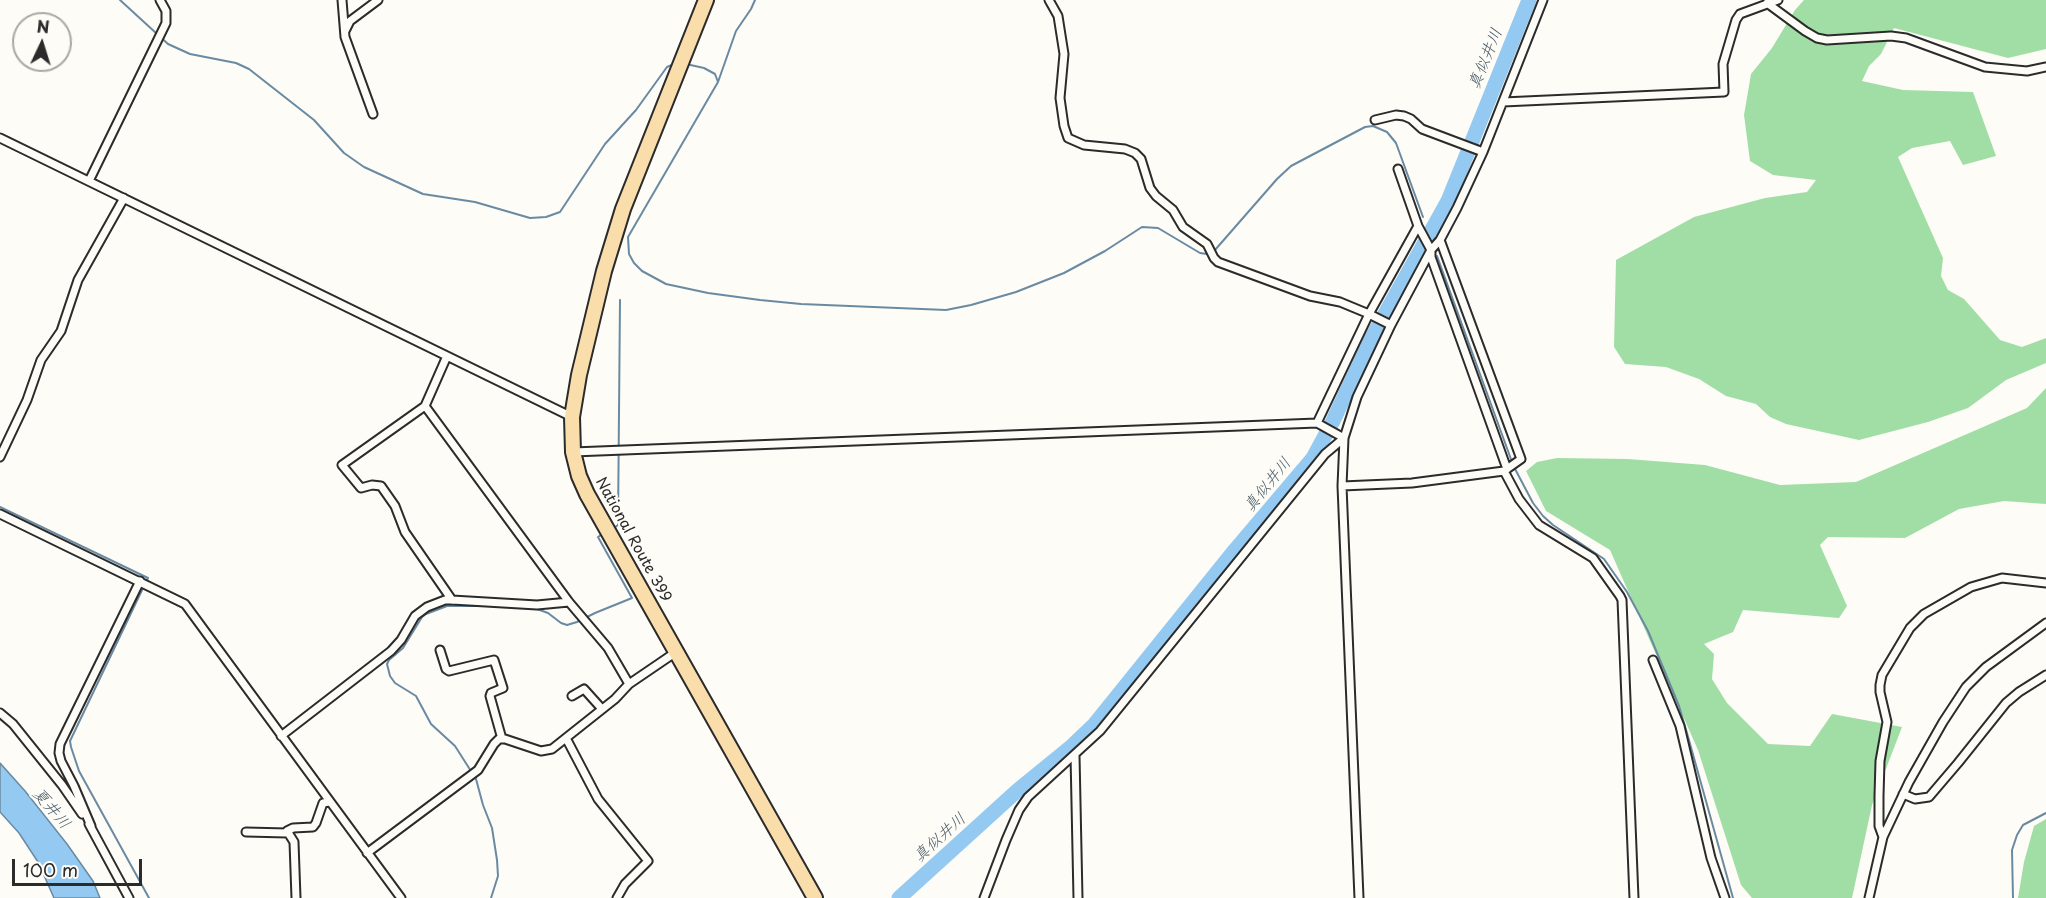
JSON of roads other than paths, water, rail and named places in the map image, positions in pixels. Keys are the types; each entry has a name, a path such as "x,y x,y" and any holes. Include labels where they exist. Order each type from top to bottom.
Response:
{"highway":[{"name":"National Route 399","path":"706,0 623,210 604,271 579,375 572,417 573,452 579,476 587,494 815,898"}],"street":[{"path":"89,181 167,18 160,0"},
{"path":"342,0 345,31 373,114"},
{"path":"345,31 351,21 378,0"},
{"path":"1049,0 1058,16 1065,54 1060,98 1068,138 1084,145 1125,149 1135,153 1141,159 1150,188 1156,196 1173,210 1183,227 1210,248 1218,262 1310,296 1340,302 1390,325"},
{"path":"1359,898 1342,486 1342,437 1357,397 1390,325 1430,249 1440,240 1481,151 1543,0"},
{"path":"1503,102 1724,92 1723,64 1736,20 1740,14 1778,0"},
{"path":"1767,3 1817,38 1827,40 1877,36 1899,37 1984,67 2027,71 2046,67"},
{"path":"1375,120 1396,115 1404,116 1422,129 1481,151"},
{"path":"0,138 572,417"},
{"path":"1398,170 1418,228 1430,249 1519,499 1539,525 1593,558 1622,600 1634,898"},
{"path":"0,457 27,400 41,360 61,331 78,280 124,198"},
{"path":"1319,424 1371,315 1418,228"},
{"path":"1342,486 1412,483 1507,470 1521,459 1440,240"},
{"path":"447,356 425,406 342,465 360,488 381,486 395,506 405,531 452,600"},
{"path":"425,406 569,603 613,655 629,684"},
{"path":"573,452 1319,424 1342,437"},
{"path":"984,898 1019,810 1028,796 1100,731 1325,454 1342,437"},
{"path":"0,514 185,604 401,898"},
{"path":"1883,837 1879,826 1880,760 1887,722 1880,685 1882,675 1910,628 1924,614 1971,587 2002,578 2046,583"},
{"path":"129,898 91,826 58,753 60,744 140,581"},
{"path":"281,736 391,651 402,640 410,622 420,611 437,603 452,600 537,604 569,603"},
{"path":"1869,898 1883,837 1903,794 1943,722 1966,687 1986,667 2046,623"},
{"path":"440,650 446,670 449,671 489,660 495,662 503,688 491,693 490,696 502,738"},
{"path":"502,738 546,751 552,749 629,684 676,652"},
{"path":"1653,660 1680,726 1711,858 1725,898"},
{"path":"1903,794 1915,799 1929,797 2006,703 2046,675"},
{"path":"572,696 584,688 602,709"},
{"path":"0,712 13,724 62,785 91,826"},
{"path":"367,853 478,770 494,744 502,738"},
{"path":"566,738 598,799 648,861 625,884 617,898"},
{"path":"1075,755 1077,898"},
{"path":"246,832 287,833 293,828 313,827 322,803 329,801"},
{"path":"287,833 294,842 296,898"}],"water":[{"path":"0,763 67,844 93,881 100,898 54,898 38,862 19,833 0,812"}],"waterway":[{"path":"120,0 168,44 190,54 236,63 249,69 314,120 344,153 364,167 423,194 475,202 530,218 546,217 560,212 605,144 636,110 667,67 674,64"},
{"path":"755,0 736,31 718,82 628,237 629,254 634,263 642,271 666,284 708,293 801,304 946,310 1016,292 1064,273 1105,251 1142,227 1158,228 1200,253 1207,254 1215,250 1291,166 1365,127 1373,126 1387,132 1396,143 1423,217"},
{"name":"真似井川","path":"899,898 1018,790 1094,725 1235,550 1313,458 1371,339 1448,201 1529,0"},
{"path":"686,64 704,68 715,74 718,82"},
{"path":"1437,256 1512,462"},
{"path":"614,528 618,525 620,300"},
{"path":"1514,467 1533,503 1543,516 1604,559 1627,592 1648,631 1679,706 1733,898"},
{"path":"0,507 148,578 147,580"},
{"path":"500,606 537,609 567,625 632,598 598,537 601,535"},
{"path":"143,588 70,741 79,771 149,898"},
{"path":"491,898 498,876 497,860 492,828 476,779 455,746 431,724 416,696 395,683 390,676 387,664 403,648 426,614 447,606 495,606"},
{"path":"2013,898 2012,850 2017,835 2023,825 2046,813"}],"water label":[{"name":"夏井川","path":"51,809"}]}
